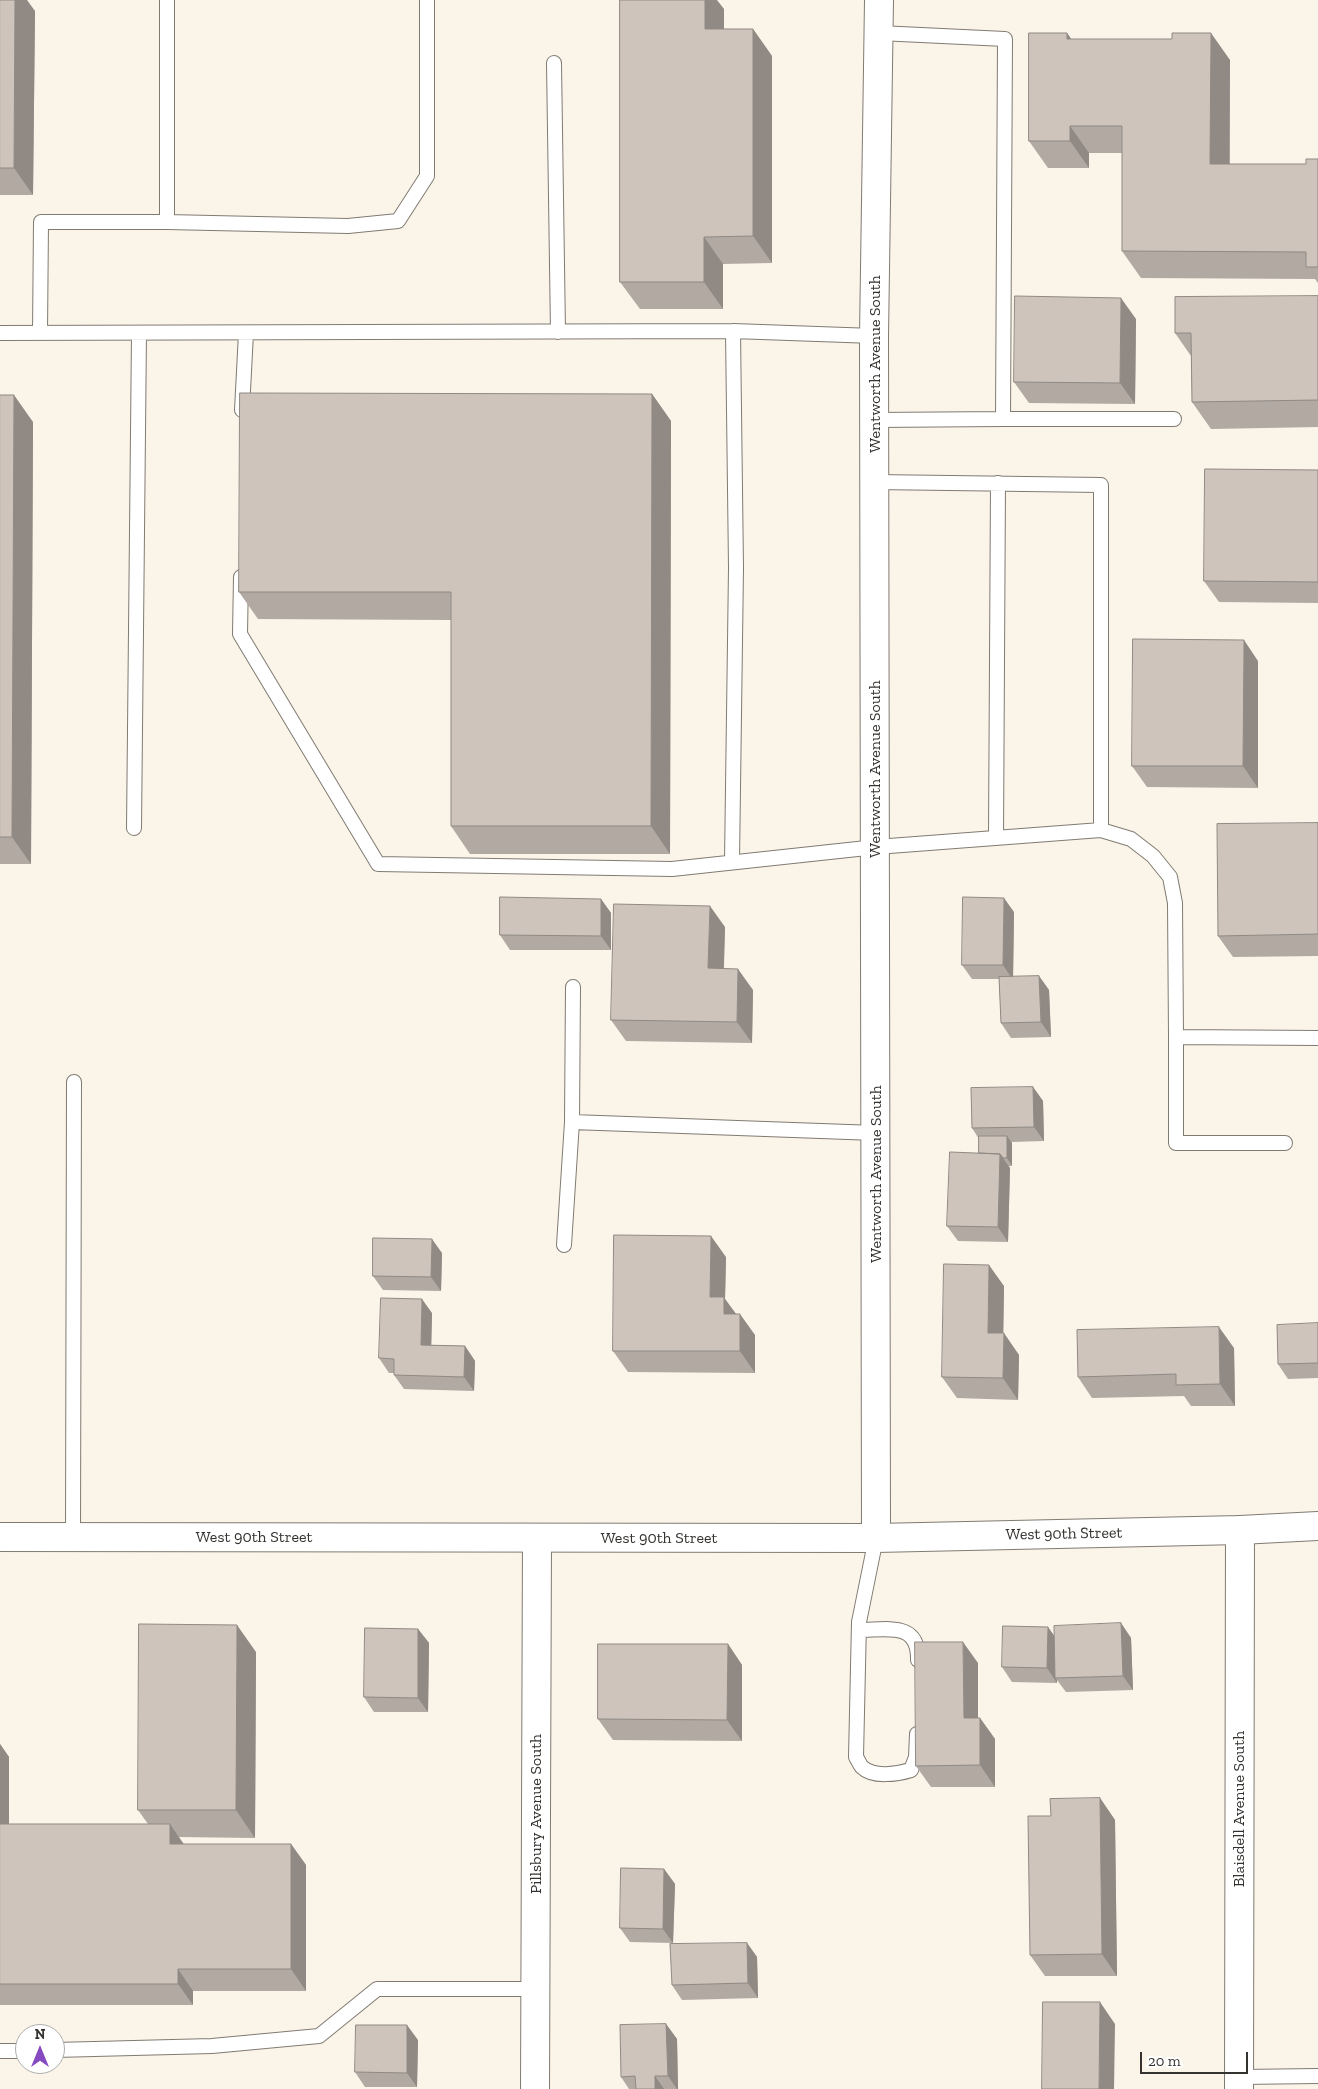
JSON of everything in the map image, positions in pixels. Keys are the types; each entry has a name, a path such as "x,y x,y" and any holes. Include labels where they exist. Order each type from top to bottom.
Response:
{"street":[{"name":"Wentworth Avenue South","path":"876,1538 874,336 879,0"},
{"name":"West 90th Street","path":"0,1537 876,1538 1240,1530 1318,1526"},
{"name":"Blaisdell Avenue South","path":"1239,2083 1240,1530"},
{"name":"Pillsbury Avenue South","path":"535,2089 538,1538"}],"lane":[{"path":"167,0 167,222"},
{"path":"40,334 42,222 167,222 348,226 398,221 427,176 427,0"},
{"path":"879,34 1005,39 1003,419"},
{"path":"554,63 558,332"},
{"path":"732,862 736,578 733,331"},
{"path":"0,333 246,334 733,331 874,336"},
{"path":"134,828 139,334"},
{"path":"242,420 246,334"},
{"path":"874,420 1174,419"},
{"path":"874,482 1101,485 1101,830"},
{"path":"996,838 998,483"},
{"path":"241,566 240,634 378,864 672,869 876,847 1101,830 1131,839 1154,856 1170,877 1175,903 1176,1143 1284,1143"},
{"path":"564,1245 572,1122 573,988"},
{"path":"1176,1037 1318,1038"},
{"path":"73,1537 74,1082"},
{"path":"572,1122 876,1133"},
{"path":"876,1538 859,1622 856,1757 863,1768 874,1773 901,1773 911,1770 916,1757 917,1723"},
{"path":"859,1630 900,1629 912,1635 918,1647 918,1676"},
{"path":"65,2050 212,2046 318,2036 377,1989 535,1989"},
{"path":"0,2051 15,2050"},
{"path":"1239,2083 1318,2076"}],"building":[{"path":"0,0 15,0 14,168 0,168"},
{"path":"620,0 705,0 705,29 753,29 753,236 704,237 704,282 620,282"},
{"path":"1029,33 1067,33 1067,39 1172,39 1172,33 1211,33 1210,164 1306,164 1306,159 1318,159 1318,267 1306,267 1306,252 1122,251 1122,126 1070,126 1070,141 1029,141"},
{"path":"1015,296 1121,298 1120,383 1014,382"},
{"path":"1318,296 1318,400 1192,402 1191,333 1175,333 1175,297"},
{"path":"240,393 652,394 651,826 451,826 451,592 239,592"},
{"path":"0,395 14,395 12,837 0,837"},
{"path":"1205,469 1318,470 1318,582 1204,581"},
{"path":"1133,639 1244,640 1243,766 1132,766"},
{"path":"1318,823 1318,934 1218,936 1217,824"},
{"path":"500,897 601,899 601,936 500,935"},
{"path":"963,897 1004,898 1003,965 962,965"},
{"path":"614,904 710,906 708,968 738,969 737,1022 611,1020"},
{"path":"1039,976 1041,1022 1001,1023 999,977"},
{"path":"1033,1087 1034,1127 972,1128 971,1088"},
{"path":"979,1136 1007,1136 1007,1158 1003,1158 1000,1154 979,1153"},
{"path":"950,1152 1000,1154 998,1227 947,1226"},
{"path":"614,1235 711,1236 710,1297 724,1297 724,1314 740,1314 740,1351 613,1351"},
{"path":"373,1238 432,1239 431,1277 373,1276"},
{"path":"944,1264 989,1265 988,1333 1004,1333 1003,1378 942,1377"},
{"path":"381,1298 422,1299 421,1345 465,1346 464,1377 394,1375 394,1359 379,1358"},
{"path":"1318,1323 1318,1363 1278,1364 1277,1325"},
{"path":"1219,1327 1220,1384 1176,1385 1176,1374 1078,1377 1077,1330"},
{"path":"1121,1623 1123,1676 1055,1678 1054,1626"},
{"path":"139,1624 237,1625 236,1810 138,1810"},
{"path":"1003,1626 1048,1627 1047,1668 1002,1667"},
{"path":"365,1628 418,1629 418,1698 364,1697"},
{"path":"915,1642 963,1642 964,1718 980,1718 980,1765 916,1766"},
{"path":"598,1644 728,1644 727,1720 598,1719"},
{"path":"1100,1798 1102,1954 1030,1955 1028,1816 1051,1816 1050,1799"},
{"path":"0,1824 170,1824 170,1844 291,1844 291,1969 178,1969 178,1984 0,1984"},
{"path":"621,1868 664,1869 663,1929 620,1928"},
{"path":"747,1943 748,1983 672,1985 670,1944"},
{"path":"1043,2002 1100,2002 1099,2089 1042,2089"},
{"path":"666,2024 668,2076 655,2076 655,2089 636,2089 635,2076 621,2077 620,2025"},
{"path":"356,2025 407,2025 407,2073 355,2072"}]}
